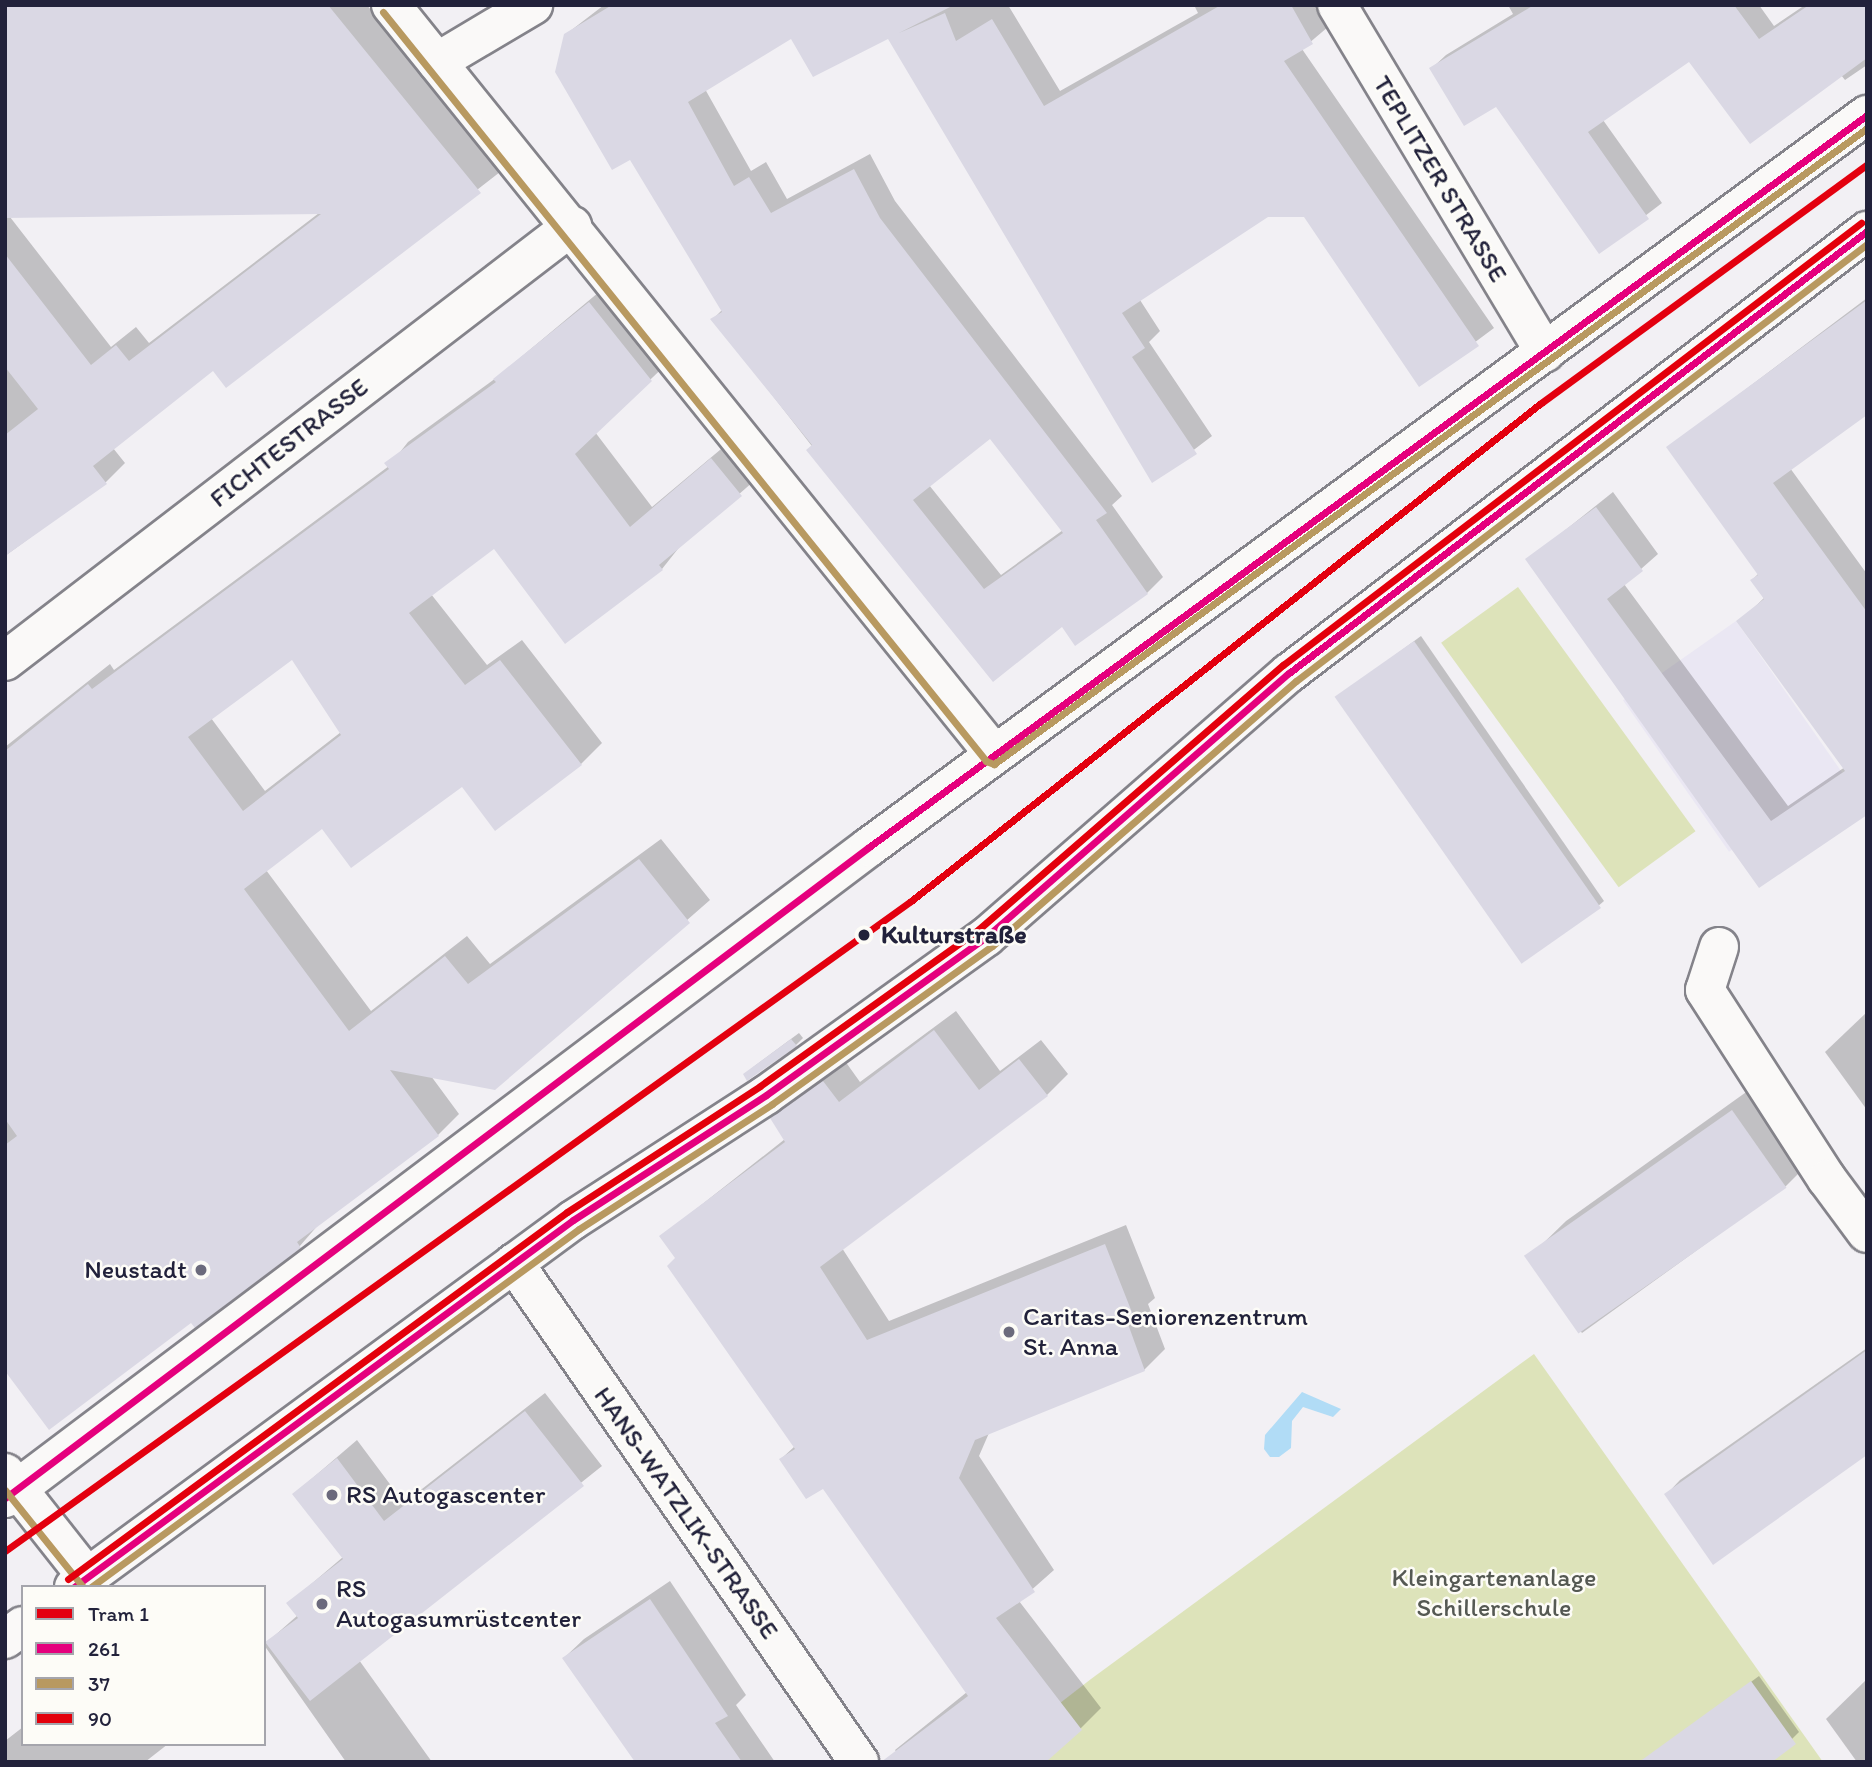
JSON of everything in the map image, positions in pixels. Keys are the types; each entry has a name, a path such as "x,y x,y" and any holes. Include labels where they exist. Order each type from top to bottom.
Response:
{"street":[{"path":"391,5 572,226 994,754"},
{"path":"437,62 533,5"},
{"name":"TEPLITZER STRASSE","path":"1336,5 1545,352"},
{"path":"1867,115 994,754 9,1486 81,1582 514,1263 766,1095 986,937 1289,673 1867,231"},
{"name":"FICHTESTRASSE","path":"5,661 572,226"},
{"path":"1719,947 1705,990 1867,1233"},
{"name":"HANS-WATZLIK-STRASSE","path":"514,1263 859,1762"},
{"path":"5,1639 21,1627"}],"shaded area":[{"path":"1736,621 1842,773 1729,852 1623,700"}],"green space":[{"path":"1518,587 1696,831 1619,887 1441,643"},
{"name":"Kleingartenanlage Schillerschule","path":"1534,1354 1823,1762 984,1762 1091,1679"}],"water":[{"path":"1302,1392 1341,1409 1333,1417 1303,1407 1292,1421 1291,1448 1279,1457 1270,1457 1264,1449 1265,1435"}],"building":[{"path":"5,5 328,5 481,193 226,388 213,371 93,466 107,484 5,556 5,435 38,409 5,367 5,254 91,365 116,345 129,361 321,214 5,218"},
{"path":"612,5 954,5 899,33 945,13 956,41 992,19 1044,106 1221,5 1291,5 1313,44 1284,61 1479,346 1419,387 1304,217 1268,217 1122,313 1145,348 1132,357 1197,454 1152,483 888,39 813,77 791,39 688,102 734,186 749,177 771,213 854,169 880,218 1107,513 1096,520 1148,594 1075,646 1062,627 993,682 806,450 812,445 710,319 722,312 630,160 612,170 555,72 564,34","holes":["990,439 1063,533 984,589 913,500"]},
{"path":"1534,5 1734,5 1759,39 1809,5 1867,5 1867,58 1750,144 1689,62 1588,132 1649,219 1599,254 1496,107 1464,126 1429,68"},
{"path":"1867,300 1867,415 1773,483 1867,612 1867,815 1759,888 1525,559 1596,507 1643,571 1607,599 1771,821 1845,771 1736,621 1764,599 1750,580 1758,575 1666,447"},
{"path":"589,302 652,381 575,454 630,527 711,458 742,496 659,565 663,570 565,644 494,549 409,613 465,685 500,660 582,765 495,831 462,787 351,868 322,829 244,889 349,1031 445,956 468,984 639,859 690,923 495,1090 390,1070 439,1136 297,1242 301,1248 195,1328 191,1323 49,1430 5,1371 5,1145 17,1136 5,1119 5,751 88,684 92,689 389,469 384,463 496,382 493,379","holes":["292,660 341,735 243,811 188,737"]},
{"path":"1414,641 1601,908 1522,964 1335,697"},
{"name":"Caritas-Seniorenzentrum St. Anna","path":"934,1030 979,1090 1019,1059 1048,1096 820,1267 867,1340 1105,1244 1135,1320 1128,1324 1145,1371 975,1440 959,1478 1035,1592 996,1618 1082,1730 1046,1762 881,1762 968,1696 823,1489 806,1499 779,1459 795,1449 667,1266 675,1258 659,1236 785,1142 770,1118 823,1081 839,1102"},
{"path":"791,1039 797,1046 747,1081 743,1074"},
{"path":"1732,1110 1786,1188 1578,1334 1524,1256"},
{"path":"1867,1350 1867,1455 1713,1565 1664,1494"},
{"path":"525,1411 584,1486 310,1701 266,1641 298,1618 286,1603 343,1559 292,1494 337,1458 384,1521"},
{"path":"650,1599 728,1716 715,1723 742,1762 635,1762 562,1658"},
{"path":"1751,1681 1796,1744 1772,1762 1639,1762"}],"tram line":[{"name":"1","path":"5,1551 911,901 1541,403 1867,164"}],"transit line":[{"name":"37","path":"383,12 986,761 994,764 1867,128"},
{"name":"261","path":"5,1498 869,847 1867,115"},
{"name":"90","path":"68,1579 567,1212 760,1086 979,929 1283,665 1861,223"},
{"name":"261","path":"77,1585 573,1220 766,1095 986,937 1289,673 1867,231"},
{"name":"37","path":"94,1585 579,1229 772,1104 992,946 1296,681 1867,244"},
{"name":"37","path":"5,1490 81,1585"}],"place":[{"name":"Kulturstraße","path":"864,935"},
{"name":"Neustadt","path":"201,1270"},
{"name":"Caritas-Seniorenzentrum St. Anna","path":"1009,1332"},
{"name":"RS Autogascenter","path":"332,1495"},
{"name":"RS Autogasumrüstcenter","path":"322,1604"}]}
